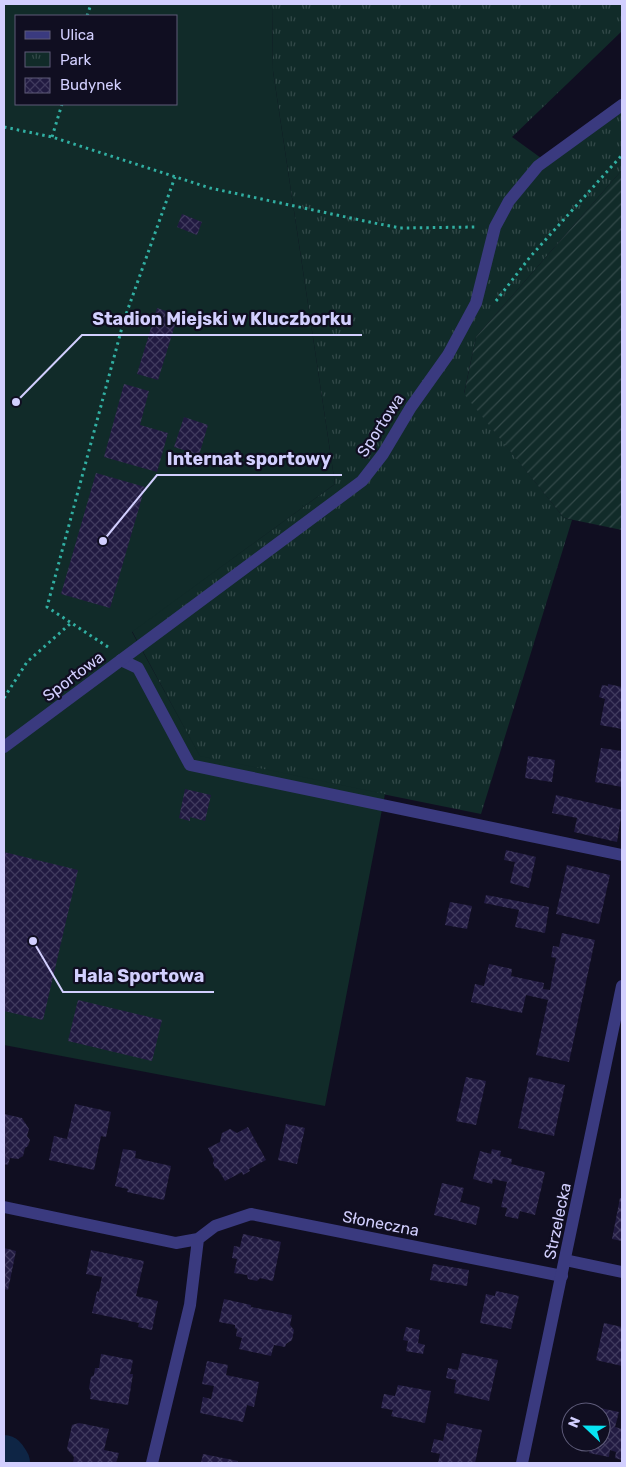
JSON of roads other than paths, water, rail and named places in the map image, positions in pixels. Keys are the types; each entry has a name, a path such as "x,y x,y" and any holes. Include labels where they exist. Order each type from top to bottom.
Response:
{"street":[{"name":"Sportowa","path":"4,747 362,481 383,454 411,407 448,355 476,302 495,227 509,201 538,166 622,105"},
{"path":"121,660 138,668 190,765 622,854"},
{"name":"Strzelecka","path":"522,1463 622,986"},
{"name":"Słoneczna","path":"4,1207 176,1244 198,1239 215,1226 251,1214 562,1276"},
{"path":"152,1463 190,1305 198,1239"},
{"path":"565,1260 622,1272"}],"waterway":[{"path":"4,1457 8,1463"}],"place":[{"name":"Stadion Miejski w Kluczborku","path":"16,402"},
{"name":"Internat sportowy","path":"103,541"},
{"name":"Hala Sportowa","path":"33,941"}]}
